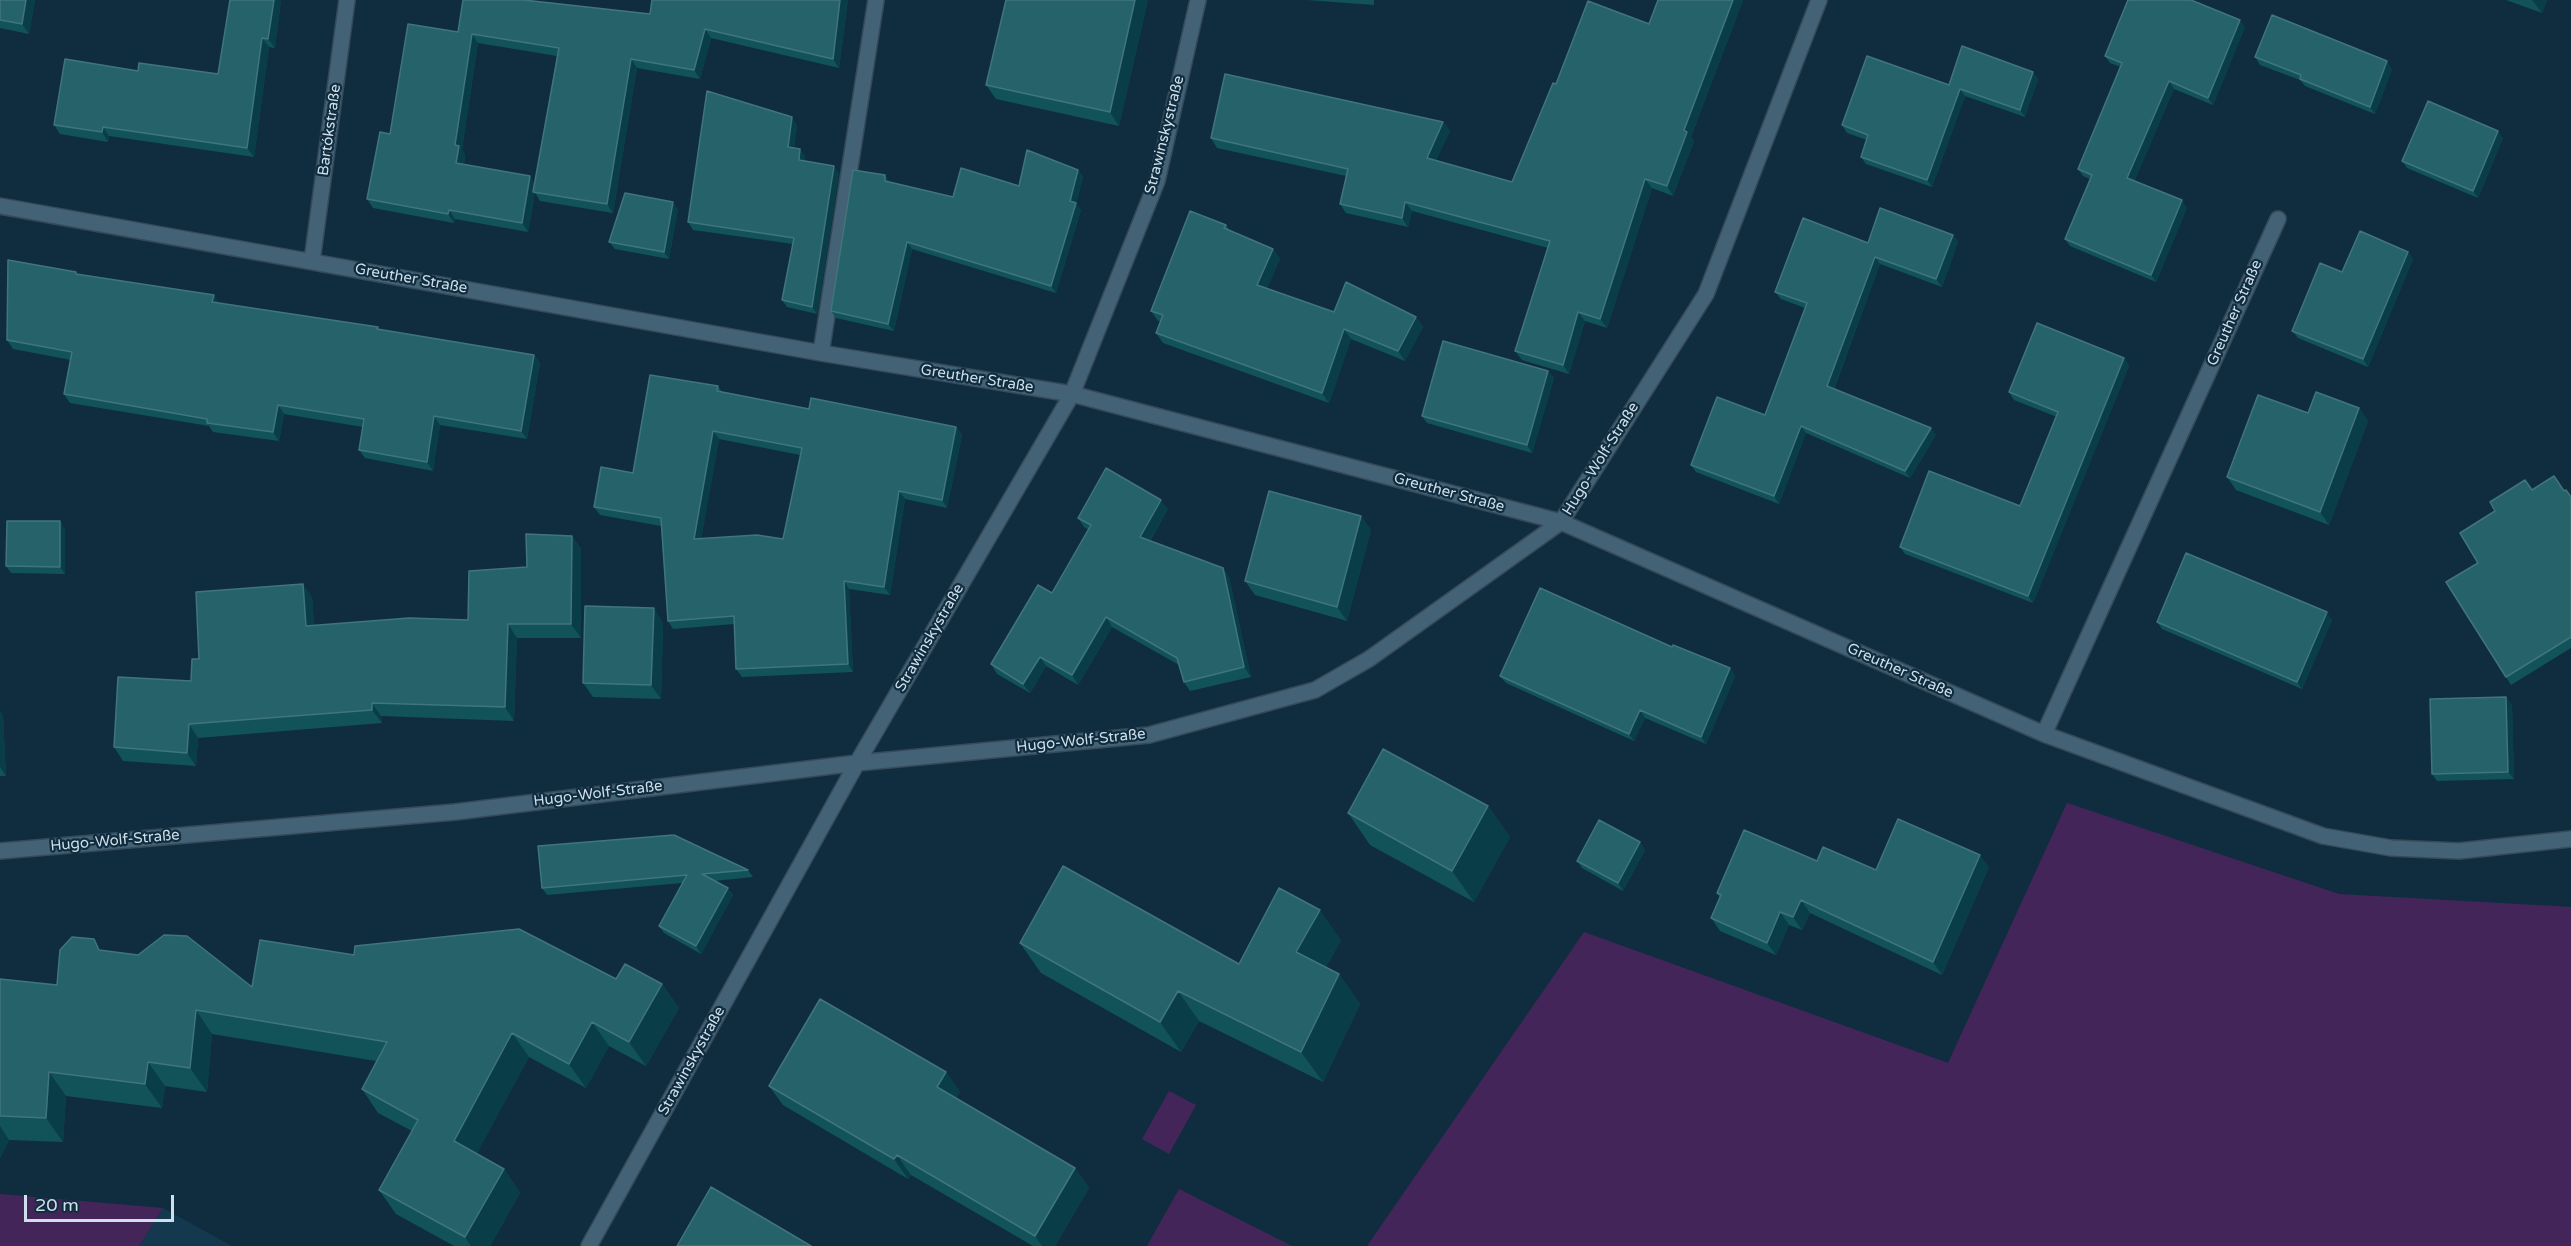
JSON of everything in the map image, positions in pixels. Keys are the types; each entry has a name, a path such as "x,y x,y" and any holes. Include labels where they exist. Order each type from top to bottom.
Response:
{"street":[{"name":"Bartókstraße","path":"312,261 347,0"},
{"path":"821,353 876,0"},
{"name":"Strawinskystraße","path":"589,1246 857,763 1072,394 1156,181 1198,0"},
{"name":"Hugo-Wolf-Straße","path":"0,851 455,812 857,763 1149,735 1315,690 1369,659 1561,522 1706,294 1819,0"},
{"name":"Greuther Straße","path":"0,206 821,353 1072,394 1561,522 2044,734 2324,836 2391,848 2459,851 2571,839"},
{"name":"Greuther Straße","path":"2044,734 2278,219"}],"shaded area":[{"path":"2067,803 2339,894 2571,907 2571,1246 1367,1246 1584,932 1948,1063"},
{"path":"1169,1091 1196,1105 1169,1154 1142,1139"},
{"path":"1179,1189 1292,1246 1147,1246"},
{"path":"0,1194 163,1208 139,1246 0,1246"},
{"path":"163,1208 232,1246 139,1246"}],"building":[{"path":"0,0 26,0 22,24 0,20"},
{"path":"230,0 274,0 268,39 262,38 247,148 103,127 102,132 54,125 65,59 138,71 139,63 218,74"},
{"path":"463,0 524,0 650,14 652,0 840,0 833,59 705,29 694,70 631,59 607,204 533,192 559,48 472,34 455,145 459,146 456,163 530,176 522,223 449,210 448,214 367,199 380,132 390,134 408,24 458,32"},
{"path":"1006,0 1135,0 1110,112 986,85"},
{"path":"1658,0 1733,0 1684,130 1687,132 1667,186 1645,179 1600,319 1578,312 1563,365 1515,351 1550,241 1405,202 1402,218 1340,204 1348,169 1211,138 1225,74 1443,122 1427,158 1512,182 1553,83 1556,84 1588,1 1649,24"},
{"path":"2128,0 2191,0 2240,20 2208,98 2169,81 2127,178 2182,200 2151,275 2065,239 2092,175 2078,169 2122,63 2105,56"},
{"path":"2272,15 2387,61 2370,107 2300,79 2301,75 2255,57"},
{"path":"1962,46 2033,72 2020,110 1960,89 1927,180 1861,157 1868,135 1842,125 1867,56 1949,85"},
{"path":"707,91 792,117 788,147 800,149 799,160 834,166 812,307 782,300 794,238 688,222"},
{"path":"2428,101 2498,131 2473,191 2402,161"},
{"path":"1027,150 1078,170 1070,201 1076,203 1051,286 907,242 888,324 831,311 853,170 885,175 885,181 953,197 961,168 1019,186"},
{"path":"625,193 673,202 664,252 609,242"},
{"path":"1880,208 1953,235 1936,279 1875,257 1827,386 1931,428 1905,471 1801,426 1774,496 1691,465 1717,397 1765,415 1807,303 1775,292 1803,218 1868,243"},
{"path":"1190,211 1226,225 1224,228 1273,249 1257,285 1334,312 1346,282 1416,317 1398,351 1344,329 1322,393 1156,333 1163,315 1151,311"},
{"path":"2360,231 2408,252 2363,359 2292,331 2320,263 2342,272"},
{"path":"8,260 76,272 76,274 214,295 212,302 378,327 377,329 534,355 521,431 434,416 427,462 359,450 364,419 278,405 273,432 207,423 207,419 64,394 72,352 7,340"},
{"path":"2037,323 2124,358 2028,596 1900,547 1929,471 2020,506 2058,412 2009,392"},
{"path":"1443,341 1548,371 1527,445 1422,416"},
{"path":"650,375 718,386 717,391 809,409 811,398 956,427 942,500 899,491 884,587 844,581 848,664 736,669 734,616 668,621 661,518 594,507 601,467 633,473","holes":["713,431 802,448 783,539 757,535 694,539"]},
{"path":"2316,392 2359,408 2320,512 2227,477 2258,395 2308,413"},
{"path":"1106,468 1161,500 1140,537 1223,568 1244,667 1184,682 1177,658 1106,617 1072,675 1040,657 1023,684 991,664 1038,585 1052,593 1091,525 1078,518"},
{"path":"2554,476 2571,497 2571,637 2506,677 2446,582 2478,563 2460,533 2495,511 2490,502 2525,480 2532,490"},
{"path":"1269,491 1361,516 1337,607 1245,581"},
{"path":"7,521 60,521 60,567 6,566"},
{"path":"526,534 572,536 571,624 508,624 505,707 372,703 372,710 189,724 187,753 114,747 118,677 191,681 192,659 199,659 196,592 303,584 306,626 409,618 468,620 469,571 527,567"},
{"path":"2186,553 2327,612 2297,682 2157,622"},
{"path":"1540,588 1672,647 1673,645 1730,668 1701,737 1640,710 1629,734 1500,676"},
{"path":"585,606 654,608 651,685 583,683"},
{"path":"2506,697 2508,772 2432,774 2430,699"},
{"path":"1383,749 1488,806 1452,871 1348,813"},
{"path":"1898,819 1980,855 1933,962 1801,900 1793,917 1780,912 1767,943 1711,918 1721,895 1717,893 1744,830 1817,861 1823,847 1876,870"},
{"path":"1599,820 1640,842 1618,883 1577,861"},
{"path":"674,835 748,870 702,874 728,888 696,946 659,926 687,875 542,888 538,846"},
{"path":"1063,866 1239,964 1279,888 1320,910 1296,952 1339,974 1301,1052 1178,991 1160,1022 1020,943"},
{"path":"519,929 616,979 625,964 662,984 629,1042 592,1022 569,1064 512,1033 454,1141 504,1169 465,1237 379,1190 418,1120 362,1089 387,1042 196,1010 190,1068 148,1062 145,1084 49,1072 46,1118 0,1116 0,979 57,985 60,950 72,937 94,939 99,950 138,955 164,935 187,936 252,987 260,940 354,955 355,946"},
{"path":"820,999 946,1072 937,1087 1075,1168 1035,1236 897,1155 894,1159 769,1086"},
{"path":"711,1187 811,1246 677,1246"}]}
